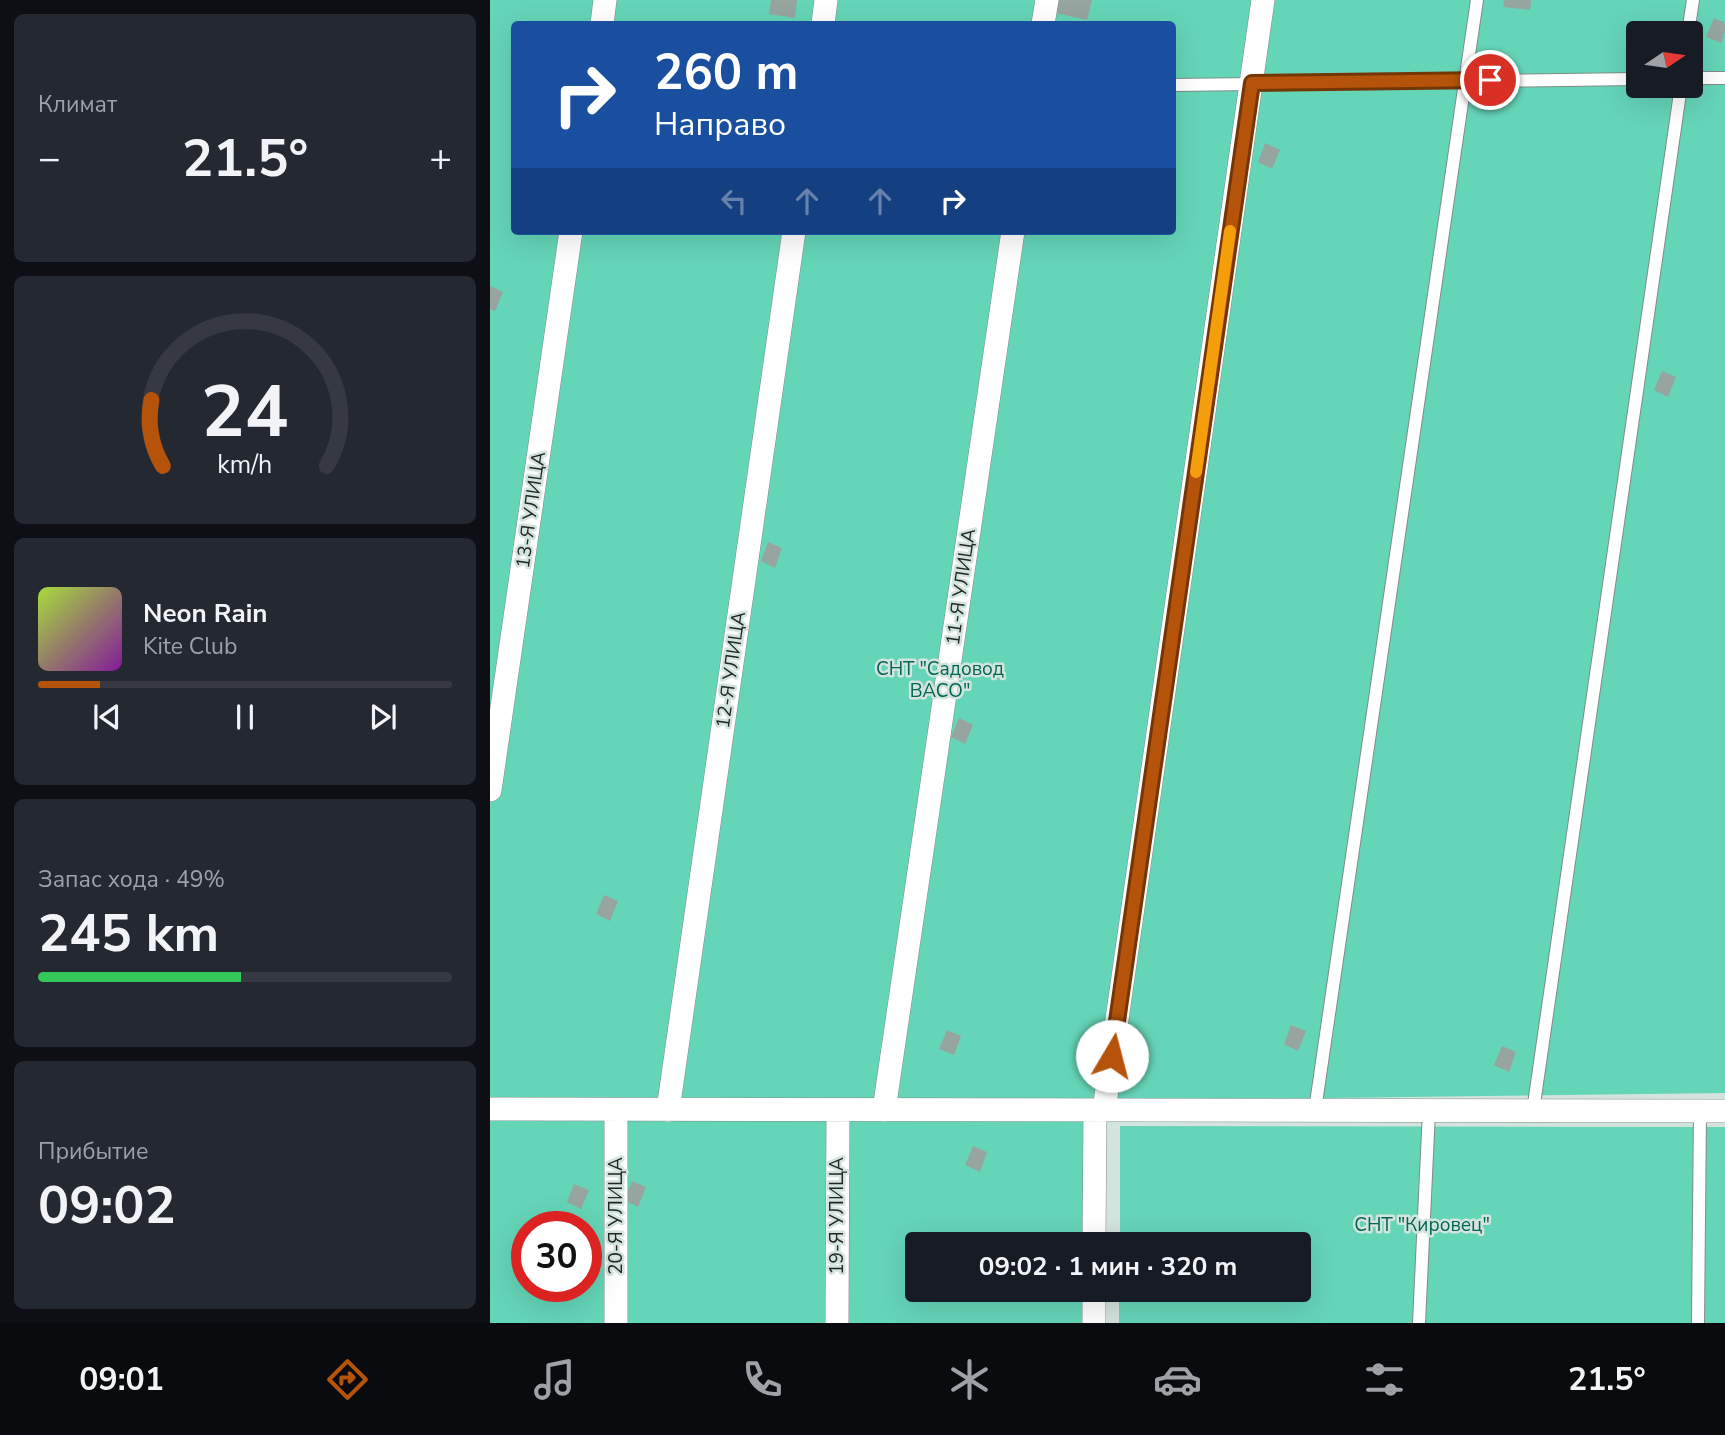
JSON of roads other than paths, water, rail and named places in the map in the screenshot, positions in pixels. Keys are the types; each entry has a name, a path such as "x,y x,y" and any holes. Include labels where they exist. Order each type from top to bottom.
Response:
{"street":[{"path":"602,21 605,0"},
{"path":"823,21 826,0"},
{"path":"1044,21 1047,0"},
{"path":"1094,1232 1099,1110 1263,0"},
{"name":"13-Я УЛИЦА","path":"490,790 570,235"},
{"name":"12-Я УЛИЦА","path":"668,1110 793,235"},
{"name":"11-Я УЛИЦА","path":"884,1110 1012,235"},
{"path":"490,1110 1725,1111"},
{"name":"20-Я УЛИЦА","path":"615,1323 616,1110"},
{"name":"19-Я УЛИЦА","path":"837,1323 838,1110"},
{"path":"1094,1302 1094,1323"}],"lane":[{"path":"1315,1110 1477,0"},
{"path":"1690,21 1693,0"},
{"path":"1703,78 1725,78"},
{"path":"1176,85 1626,79"},
{"path":"1533,1111 1679,98"},
{"path":"1419,1323 1429,1111"},
{"path":"1698,1323 1700,1111"}],"park label":[{"name":"СНТ \"Садовод ВАСО\"","path":"940,680"},
{"name":"СНТ \"Кировец\"","path":"1422,1225"}]}
